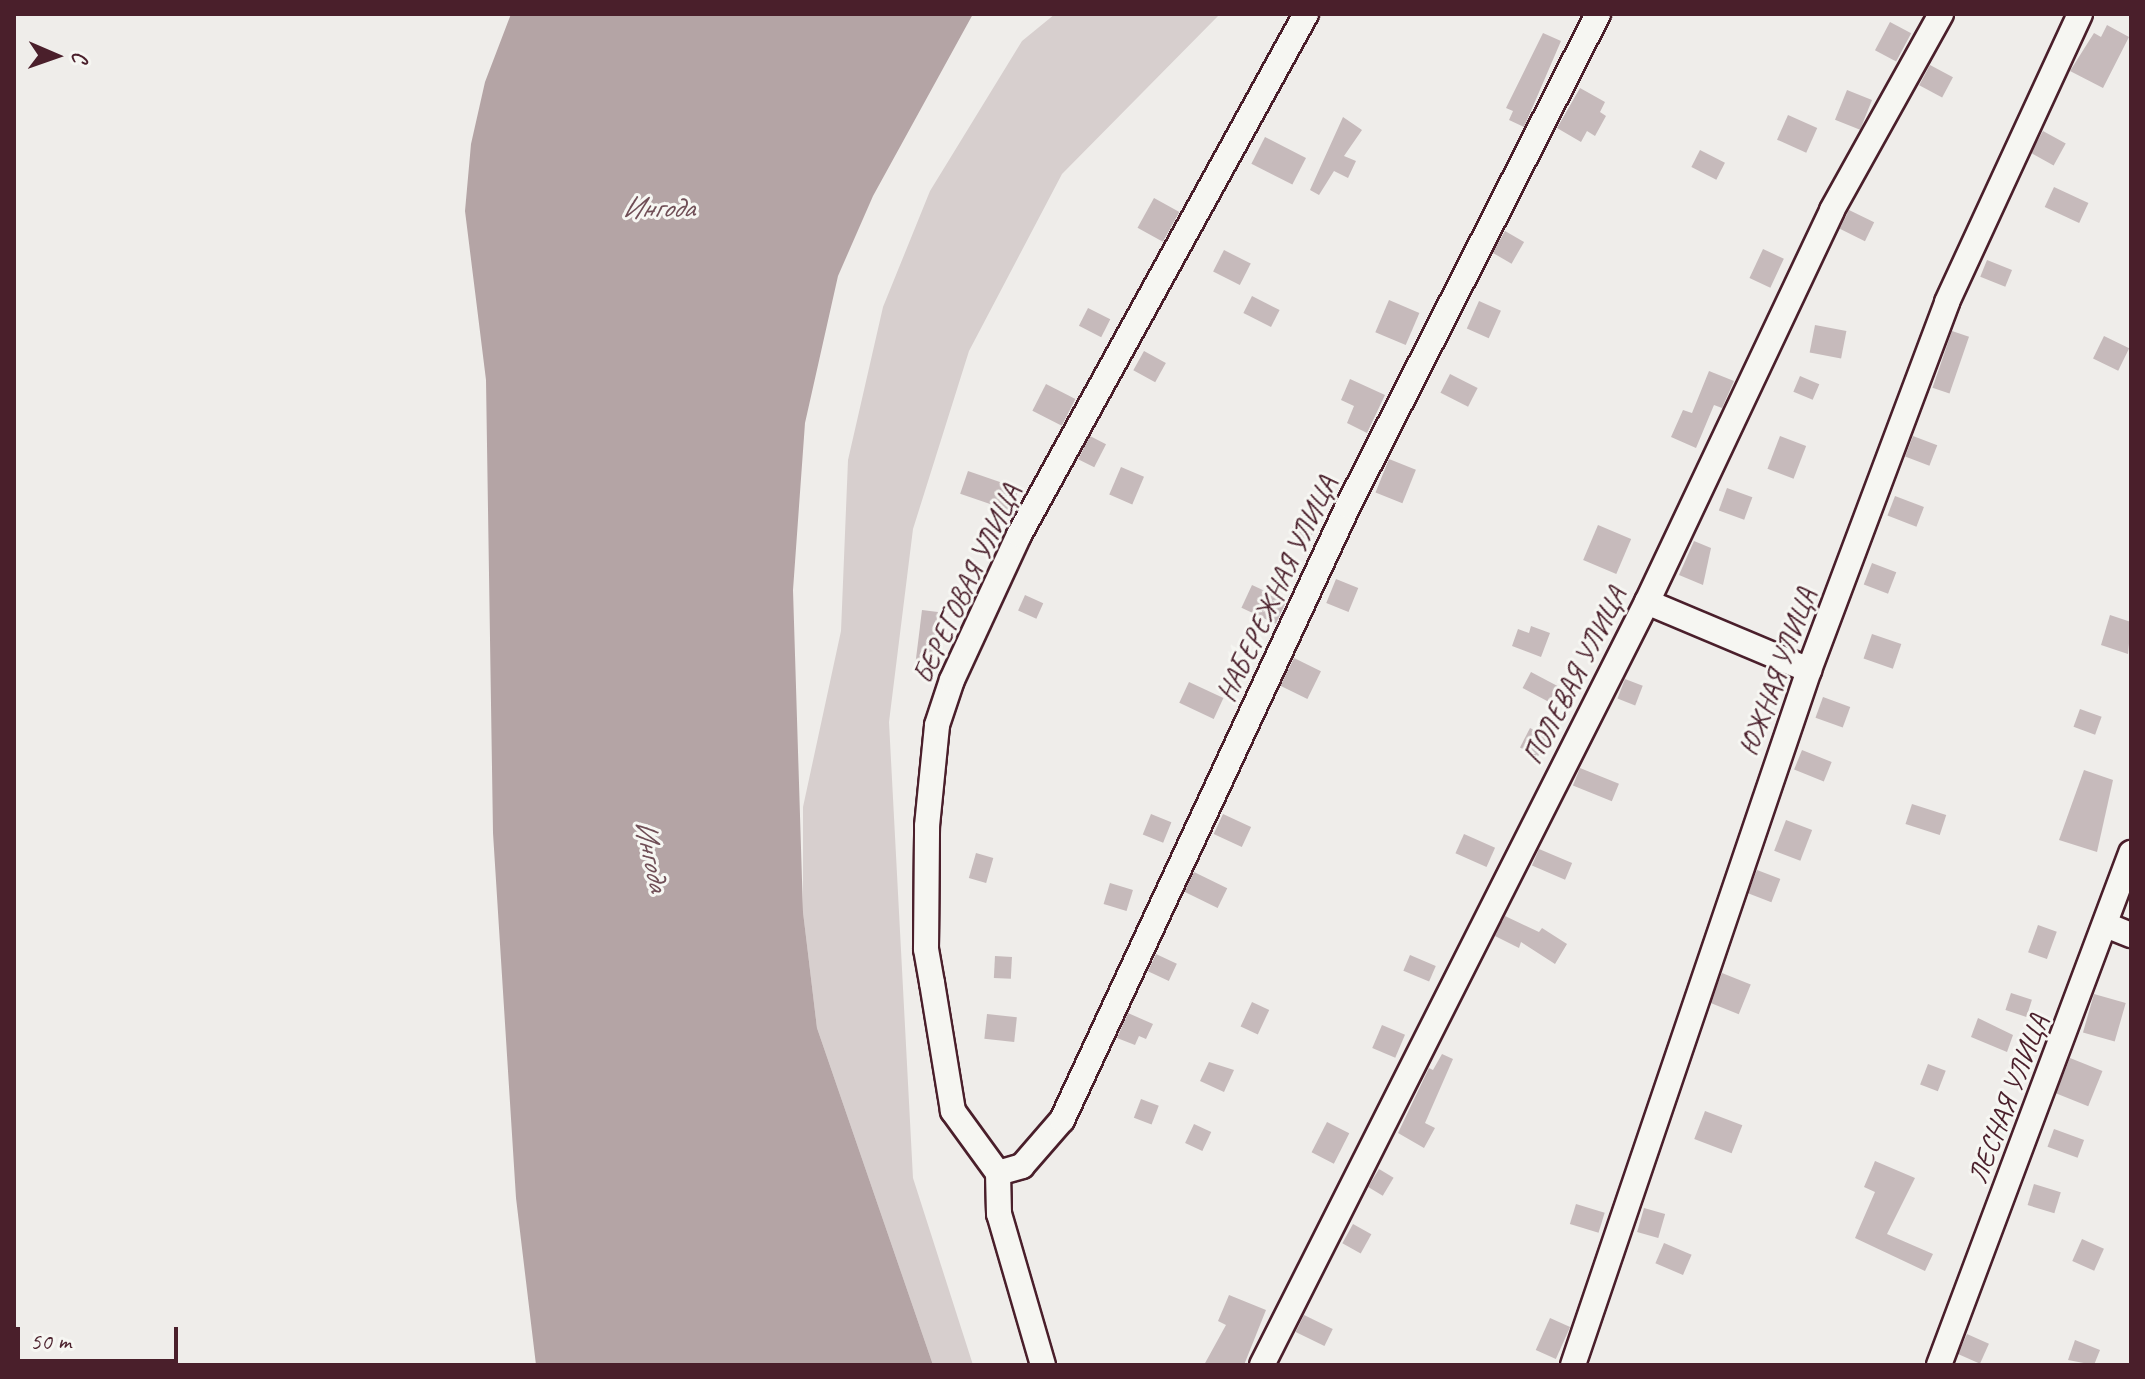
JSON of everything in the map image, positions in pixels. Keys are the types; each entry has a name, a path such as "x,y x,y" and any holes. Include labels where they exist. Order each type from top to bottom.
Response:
{"street":[{"name":"БЕРЕГОВАЯ УЛИЦА","path":"998,1173 953,1111 926,949 927,826 937,725 952,680 1019,535 1306,14"},
{"name":"НАБЕРЕЖНАЯ УЛИЦА","path":"998,1173 1022,1166 1062,1120 1348,506 1598,14"},
{"name":"ПОЛЕВАЯ УЛИЦА","path":"1262,1365 1647,602 1832,210 1941,14"},
{"name":"ЮЖНАЯ УЛИЦА","path":"1573,1365 1809,670 1947,302 2080,14"},
{"path":"1647,602 1809,670"},
{"name":"ЛЕСНАЯ УЛИЦА","path":"1939,1365 2131,853"},
{"path":"2106,925 2131,935"},
{"path":"998,1173 999,1214 1043,1365"}],"shaded area":[{"path":"1055,14 1220,14 1062,174 969,351 913,529 889,722 913,1178 973,1365 933,1365 817,1028 803,912 803,807 841,631 848,460 883,307 930,191 1022,41"}],"water":[{"name":"Ингода","path":"511,14 973,14 873,196 838,276 805,423 793,590 803,912 817,1028 933,1365 536,1365 516,1198 493,833 486,380 465,211 471,144 485,82"}],"building":[{"path":"1890,22 1911,33 1896,62 1875,50"},
{"path":"2107,25 2129,37 2103,88 2070,71 2094,33 2101,37"},
{"path":"1543,33 1561,41 1524,127 1509,120 1513,111 1506,108"},
{"path":"1930,65 1953,77 1942,98 1919,85"},
{"path":"1580,88 1605,102 1600,112 1606,116 1595,136 1587,131 1581,142 1557,128"},
{"path":"1847,90 1872,100 1860,130 1835,120"},
{"path":"1788,115 1817,128 1806,153 1777,140"},
{"path":"1343,117 1362,130 1344,156 1356,161 1348,178 1334,171 1319,195 1310,190"},
{"path":"2043,131 2066,144 2054,165 2031,153"},
{"path":"1265,137 1306,158 1292,185 1251,164"},
{"path":"1700,150 1725,163 1716,180 1691,167"},
{"path":"2054,187 2088,203 2079,223 2045,207"},
{"path":"1154,198 1179,212 1163,242 1138,228"},
{"path":"1849,210 1874,222 1865,241 1840,229"},
{"path":"1505,231 1524,242 1512,264 1492,253"},
{"path":"1763,249 1784,259 1770,288 1749,278"},
{"path":"1224,250 1251,264 1240,285 1213,271"},
{"path":"1987,260 2012,270 2005,287 1980,277"},
{"path":"1252,296 1280,310 1271,327 1243,313"},
{"path":"1389,300 1419,313 1406,345 1375,332"},
{"path":"1479,301 1501,311 1489,338 1467,328"},
{"path":"1088,308 1110,319 1101,337 1079,326"},
{"path":"1815,325 1846,331 1841,359 1810,352"},
{"path":"1952,331 1969,337 1949,394 1932,388"},
{"path":"2104,336 2129,348 2118,371 2093,358"},
{"path":"1144,351 1166,363 1155,382 1133,370"},
{"path":"1709,371 1734,381 1722,408 1714,405 1696,448 1671,437 1683,410 1692,413"},
{"path":"1450,374 1478,388 1468,407 1440,393"},
{"path":"1800,376 1819,384 1813,400 1793,392"},
{"path":"1350,379 1385,395 1367,433 1347,423 1354,406 1341,400"},
{"path":"1046,384 1075,399 1062,426 1032,411"},
{"path":"1090,436 1106,444 1094,467 1078,459"},
{"path":"1780,436 1806,446 1794,479 1767,469"},
{"path":"1913,436 1937,445 1929,466 1905,457"},
{"path":"1389,459 1416,470 1402,503 1376,492"},
{"path":"1121,467 1144,477 1132,504 1109,495"},
{"path":"968,471 1019,489 1011,511 960,494"},
{"path":"1727,488 1752,497 1744,520 1719,511"},
{"path":"1895,496 1924,507 1916,527 1887,516"},
{"path":"1299,513 1318,522 1309,541 1290,532"},
{"path":"1598,525 1631,539 1616,574 1583,560"},
{"path":"1694,541 1711,548 1703,585 1679,575"},
{"path":"1872,563 1896,572 1888,594 1864,584"},
{"path":"1336,579 1358,588 1349,612 1326,603"},
{"path":"1252,585 1286,601 1276,624 1241,608"},
{"path":"1025,595 1043,603 1036,619 1018,611"},
{"path":"922,610 938,612 932,663 916,661"},
{"path":"2110,615 2131,622 2128,654 2101,645"},
{"path":"1531,626 1550,633 1541,657 1512,646 1518,629 1529,633"},
{"path":"1872,634 1901,644 1893,669 1864,659"},
{"path":"1294,658 1321,671 1307,699 1280,686"},
{"path":"1531,672 1557,686 1549,702 1523,688"},
{"path":"1625,679 1643,686 1635,705 1617,699"},
{"path":"1189,682 1223,698 1214,719 1179,703"},
{"path":"1823,697 1850,707 1843,728 1815,718"},
{"path":"2080,709 2102,717 2095,735 2074,727"},
{"path":"1530,728 1548,737 1538,757 1520,748"},
{"path":"1802,750 1832,762 1824,781 1794,769"},
{"path":"1580,768 1619,784 1612,801 1573,786"},
{"path":"2084,770 2113,780 2097,852 2059,840"},
{"path":"1912,804 1946,815 1940,835 1906,824"},
{"path":"1151,814 1171,822 1163,843 1143,834"},
{"path":"1223,814 1251,827 1242,847 1214,834"},
{"path":"1786,820 1812,830 1800,861 1774,851"},
{"path":"1464,834 1495,848 1487,867 1455,853"},
{"path":"1539,849 1572,863 1565,880 1532,866"},
{"path":"976,853 993,858 986,883 969,878"},
{"path":"1757,870 1780,879 1771,902 1748,893"},
{"path":"1194,872 1227,888 1218,908 1184,892"},
{"path":"1110,883 1133,890 1127,911 1104,904"},
{"path":"1505,916 1539,932 1542,928 1567,944 1555,964 1521,942 1519,948 1495,936"},
{"path":"2038,925 2057,932 2047,959 2028,952"},
{"path":"1156,954 1177,964 1169,981 1148,971"},
{"path":"1410,955 1436,966 1429,982 1403,971"},
{"path":"995,956 1012,957 1011,979 994,978"},
{"path":"1722,973 1751,985 1739,1014 1710,1003"},
{"path":"2011,993 2032,1000 2026,1017 2005,1010"},
{"path":"2094,994 2126,1003 2115,1042 2083,1032"},
{"path":"1252,1002 1269,1010 1258,1035 1241,1026"},
{"path":"1128,1013 1153,1024 1146,1039 1139,1036 1135,1045 1117,1038"},
{"path":"987,1014 1017,1017 1014,1042 984,1039"},
{"path":"1978,1018 2013,1035 2007,1052 1971,1037"},
{"path":"1382,1025 1405,1035 1395,1058 1372,1048"},
{"path":"1442,1054 1453,1059 1425,1123 1435,1128 1424,1148 1398,1133 1429,1068 1433,1070"},
{"path":"2070,1058 2102,1071 2088,1106 2056,1093"},
{"path":"1209,1062 1234,1070 1224,1092 1200,1081"},
{"path":"1928,1064 1946,1071 1938,1091 1920,1085"},
{"path":"1141,1099 1159,1106 1152,1124 1134,1118"},
{"path":"1705,1111 1742,1125 1732,1153 1694,1139"},
{"path":"1327,1122 1349,1133 1334,1164 1312,1152"},
{"path":"1194,1124 1211,1132 1202,1151 1185,1143"},
{"path":"2054,1129 2084,1140 2078,1158 2048,1147"},
{"path":"1875,1161 1915,1178 1887,1234 1933,1254 1925,1271 1855,1238 1875,1192 1864,1187"},
{"path":"1379,1169 1394,1178 1383,1196 1368,1187"},
{"path":"2034,1184 2061,1192 2054,1213 2028,1205"},
{"path":"1576,1204 1605,1213 1599,1233 1570,1224"},
{"path":"1644,1208 1665,1214 1658,1238 1637,1232"},
{"path":"1353,1224 1371,1234 1361,1253 1342,1243"},
{"path":"2082,1239 2104,1249 2094,1271 2072,1261"},
{"path":"1664,1243 1692,1255 1683,1275 1655,1263"},
{"path":"1229,1295 1266,1310 1244,1365 1204,1365 1226,1325 1218,1321"},
{"path":"1304,1315 1333,1329 1324,1346 1296,1332"},
{"path":"1550,1318 1570,1327 1556,1359 1536,1350"},
{"path":"1967,1334 1989,1344 1980,1364 1958,1354"},
{"path":"2075,1340 2100,1350 2094,1365 2068,1360"}]}
